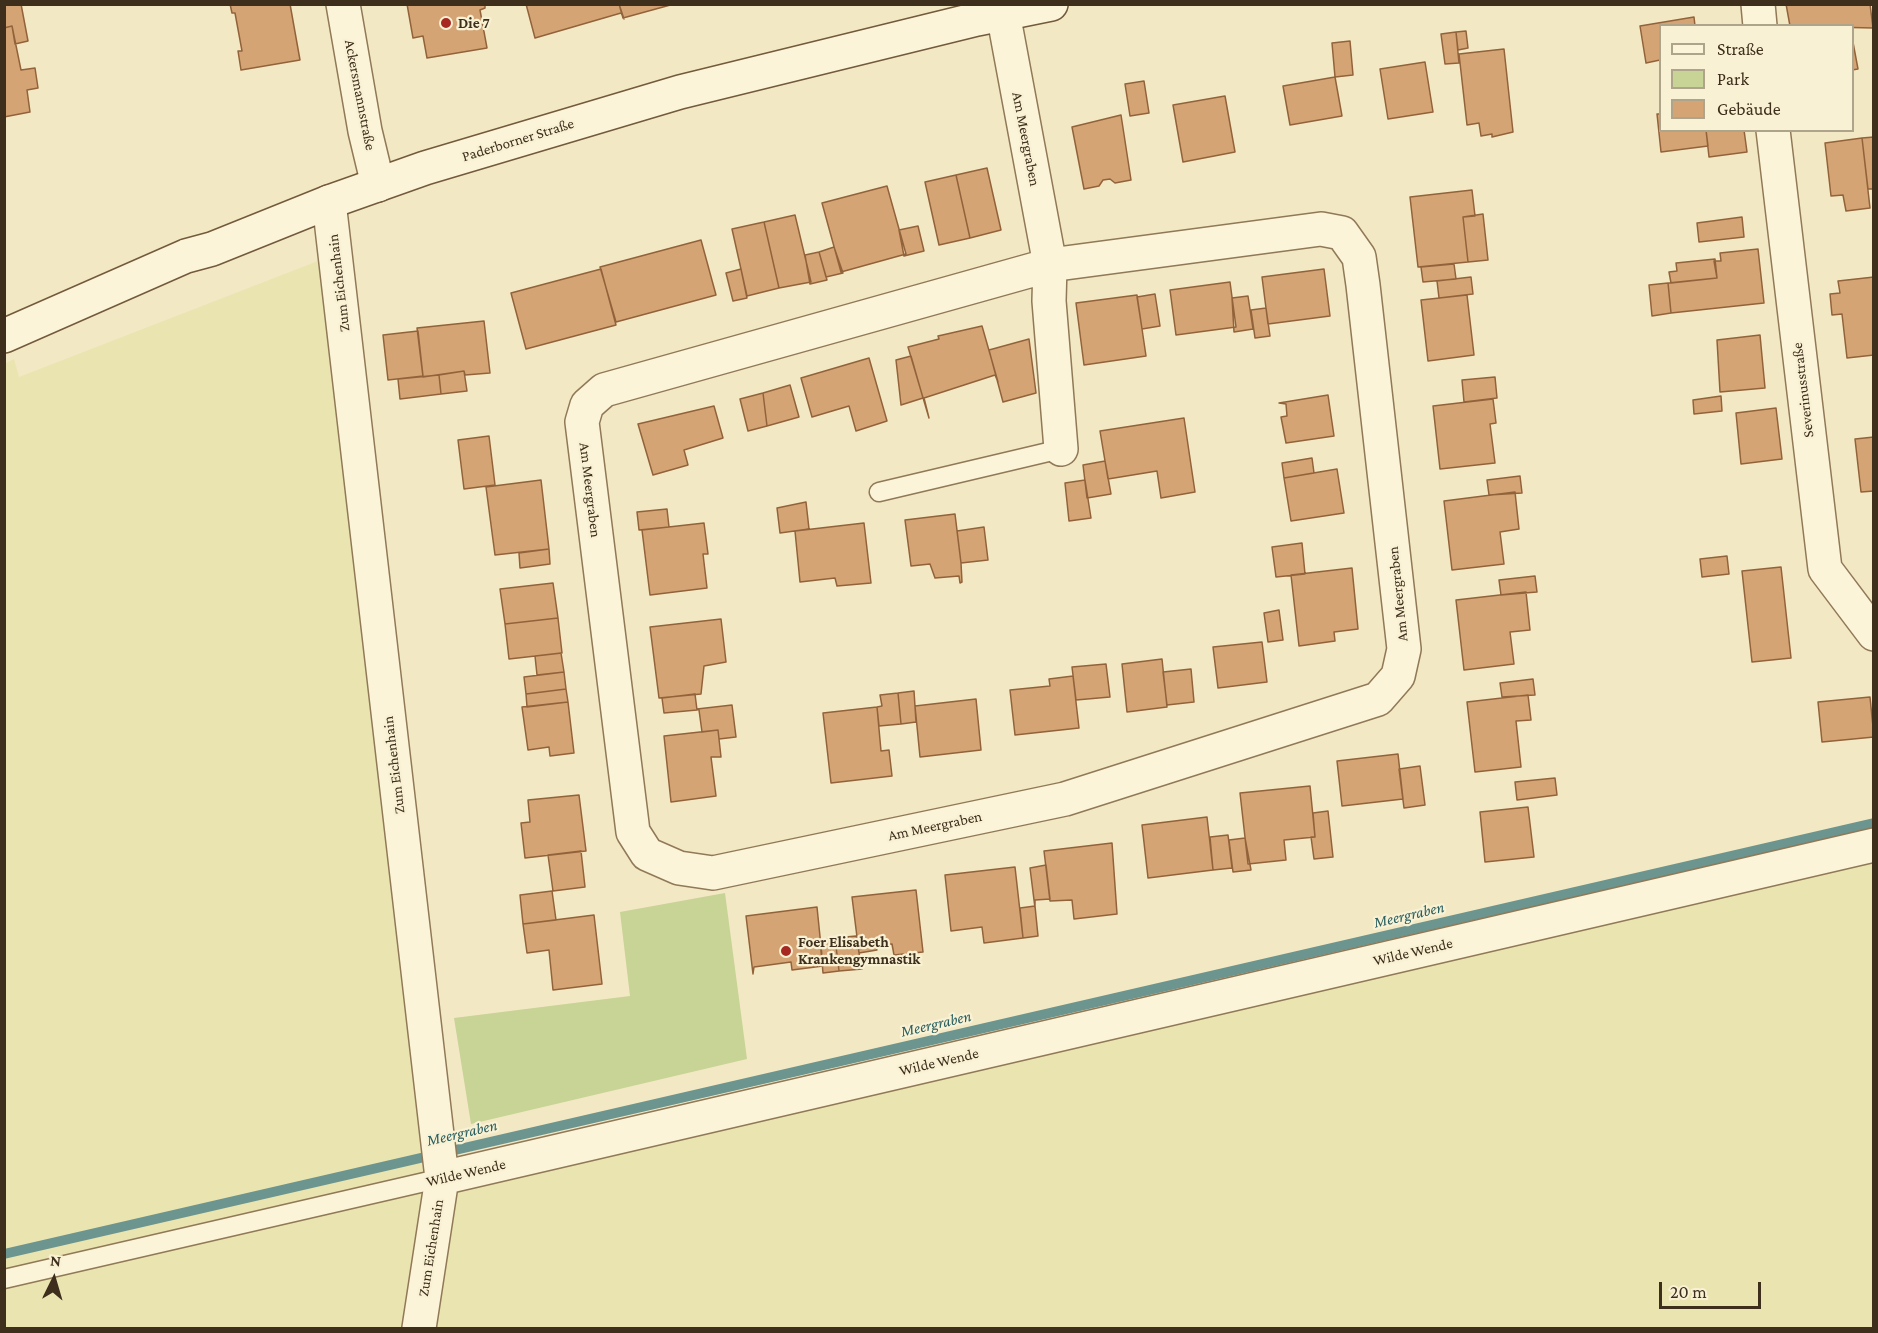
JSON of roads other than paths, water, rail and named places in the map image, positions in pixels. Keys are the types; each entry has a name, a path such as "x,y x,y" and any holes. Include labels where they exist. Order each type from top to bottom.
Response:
{"street":[{"name":"Ackersmannstraße","path":"343,4 365,131 378,185"},
{"name":"Paderborner Straße","path":"7,327 186,256 212,249 329,201 424,168 680,92 985,12 1051,4"},
{"path":"1758,4 1760,24"},
{"name":"Am Meergraben","path":"985,12 1050,265 1049,301 1061,449"},
{"name":"Severinusstraße","path":"1773,132 1824,569 1874,634"},
{"name":"Zum Eichenhain","path":"329,201 442,1178 419,1329"},
{"name":"Am Meergraben","path":"1321,229 1342,233 1359,257 1363,285 1404,649 1398,676 1378,699 1065,799 713,873 679,868 647,854 633,832 582,423 587,405 604,390 1050,265 1321,229"},
{"name":"Wilde Wende","path":"442,1178 1874,845"}],"lane":[{"path":"879,492 1061,449"},
{"name":"Wilde Wende","path":"4,1279 442,1178"}],"waterway":[{"name":"Meergraben","path":"4,1254 1874,823"}],"place":[{"name":"Die 7","path":"446,23"},
{"name":"Foer Elisabeth Krankengymnastik","path":"786,951"}]}
